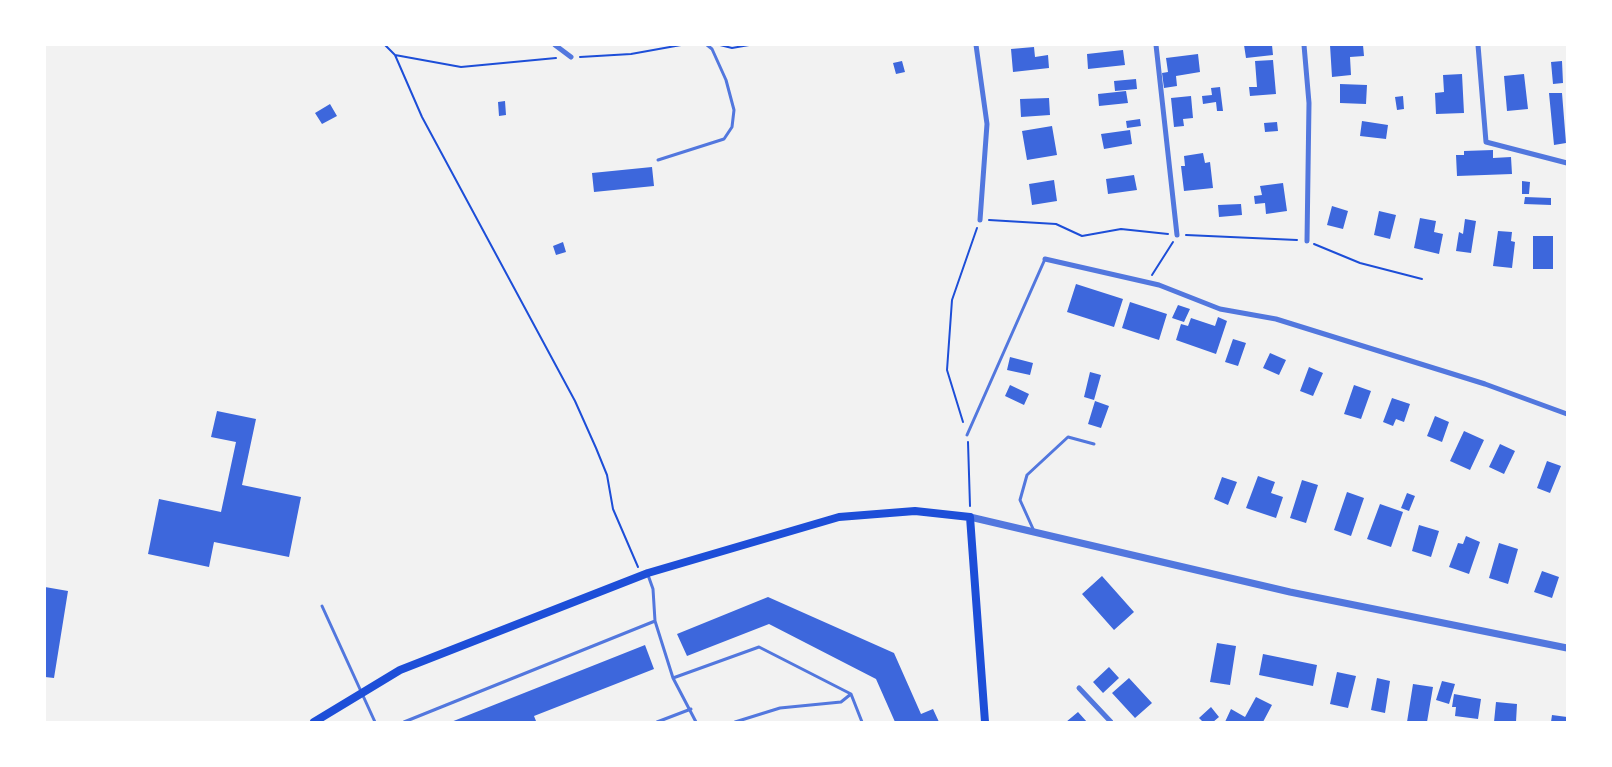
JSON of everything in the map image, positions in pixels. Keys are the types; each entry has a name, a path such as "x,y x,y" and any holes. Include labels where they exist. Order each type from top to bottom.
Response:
{"main road":[{"path":"314,722 400,670 645,574 839,517 915,511 970,518 985,722"}],"street":[{"path":"555,45 571,57"},
{"path":"976,45 987,124 980,220"},
{"path":"1156,45 1177,235"},
{"path":"1304,45 1309,103 1307,241"},
{"path":"1478,45 1486,142 1567,163"},
{"path":"1045,259 1148,282 1220,309 1276,319 1485,384 1567,414"},
{"path":"970,518 1290,592 1567,648"},
{"path":"1079,688 1111,722"}],"lane":[{"path":"658,160 724,139 732,128 734,110 726,80 712,49 707,45"},
{"path":"967,435 1045,259"},
{"path":"1035,533 1020,500 1027,475 1068,437 1094,444"},
{"path":"645,574 653,589 656,621 673,678 696,722"},
{"path":"322,606 375,722"},
{"path":"404,722 656,621"},
{"path":"673,678 759,646 851,694 862,722"},
{"path":"735,722 780,708 841,702 851,694"},
{"path":"657,722 691,709"}],"path":[{"path":"385,45 395,55 422,117 575,401 607,475 613,509 645,574"},
{"path":"395,55 461,67 631,54 681,45"},
{"path":"720,45 732,48 749,45"},
{"path":"970,518 967,435 947,370 952,300 980,220 1056,224 1082,236 1121,229 1177,235 1307,241 1359,263 1422,279"},
{"path":"1148,282 1177,235"}],"building":[{"path":"1244,45 1272,45 1273,55 1246,58"},
{"path":"1330,45 1363,45 1364,56 1350,57 1351,75 1332,77"},
{"path":"1034,47 1035,57 1048,55 1049,68 1013,72 1011,49"},
{"path":"1123,50 1125,65 1088,69 1087,54"},
{"path":"1198,54 1200,72 1176,76 1177,86 1164,88 1162,73 1168,72 1166,58"},
{"path":"1273,60 1276,94 1250,96 1249,87 1257,87 1255,61"},
{"path":"902,61 905,72 896,74 893,63"},
{"path":"1562,61 1563,83 1553,84 1551,62"},
{"path":"1462,74 1464,113 1436,114 1435,93 1444,92 1443,75"},
{"path":"1524,74 1528,109 1507,111 1504,76"},
{"path":"1136,79 1137,89 1115,91 1114,81"},
{"path":"1340,84 1367,85 1366,104 1340,103"},
{"path":"1220,87 1223,111 1217,111 1216,102 1203,104 1202,96 1212,95 1211,88"},
{"path":"1126,91 1128,103 1099,106 1098,94"},
{"path":"1549,93 1562,93 1566,143 1554,145"},
{"path":"1191,96 1193,118 1183,119 1184,126 1174,127 1171,98"},
{"path":"1403,96 1404,109 1397,110 1395,97"},
{"path":"1049,98 1050,115 1021,117 1020,99"},
{"path":"505,101 506,115 499,116 498,102"},
{"path":"330,104 337,116 322,124 315,113"},
{"path":"1140,119 1141,126 1127,128 1126,121"},
{"path":"1362,121 1388,125 1386,139 1360,136"},
{"path":"1277,122 1278,131 1265,132 1264,123"},
{"path":"1052,126 1057,155 1027,160 1022,131"},
{"path":"1130,130 1132,144 1104,149 1101,134"},
{"path":"1493,150 1493,158 1511,157 1512,174 1457,176 1456,155 1464,155 1464,151"},
{"path":"1203,153 1205,163 1210,162 1213,188 1184,191 1181,166 1185,166 1184,156"},
{"path":"652,167 654,186 594,192 592,173"},
{"path":"1134,175 1137,190 1108,194 1106,179"},
{"path":"1054,180 1057,201 1032,205 1029,184"},
{"path":"1522,181 1530,182 1529,194 1522,194"},
{"path":"1283,183 1287,211 1266,214 1265,203 1255,204 1254,196 1262,195 1260,186"},
{"path":"1525,197 1551,198 1551,205 1524,204"},
{"path":"1241,204 1242,215 1219,217 1218,205"},
{"path":"1332,206 1348,211 1343,229 1327,225"},
{"path":"1379,211 1396,215 1390,239 1374,235"},
{"path":"1420,218 1436,221 1434,232 1443,234 1439,254 1414,248"},
{"path":"1465,219 1476,221 1471,253 1456,251 1459,232 1463,234"},
{"path":"1498,231 1512,232 1511,241 1515,242 1512,268 1493,266"},
{"path":"1533,236 1553,236 1553,269 1533,269"},
{"path":"563,242 566,252 556,255 553,246"},
{"path":"1076,284 1123,299 1114,327 1067,312"},
{"path":"1130,302 1167,314 1159,340 1122,328"},
{"path":"1178,305 1190,309 1184,322 1172,318"},
{"path":"1218,317 1227,321 1216,354 1176,340 1181,324 1188,326 1191,318 1215,326"},
{"path":"1233,339 1246,343 1238,366 1225,362"},
{"path":"1270,353 1286,360 1279,375 1263,368"},
{"path":"1010,357 1033,363 1030,375 1007,370"},
{"path":"1309,367 1323,373 1313,396 1300,391"},
{"path":"1090,372 1101,375 1094,400 1084,397"},
{"path":"1010,385 1029,394 1024,405 1005,396"},
{"path":"1354,385 1371,391 1361,419 1344,414"},
{"path":"1392,398 1410,404 1404,422 1396,419 1393,426 1383,422"},
{"path":"1095,401 1109,406 1101,428 1088,424"},
{"path":"217,411 256,419 242,485 301,497 289,557 214,542 209,567 148,554 159,499 221,512 236,442 211,437"},
{"path":"1435,416 1449,422 1442,442 1427,436"},
{"path":"1464,431 1484,440 1470,470 1450,461"},
{"path":"1500,444 1515,451 1504,474 1489,467"},
{"path":"1547,461 1561,466 1550,493 1537,488"},
{"path":"1258,476 1275,482 1271,493 1283,497 1276,518 1246,508"},
{"path":"1222,477 1237,482 1228,505 1214,499"},
{"path":"1302,480 1318,485 1306,523 1290,518"},
{"path":"1347,492 1364,498 1351,536 1334,530"},
{"path":"1407,493 1415,496 1409,511 1401,508"},
{"path":"1380,504 1403,512 1391,547 1367,539"},
{"path":"1419,525 1439,531 1431,557 1412,551"},
{"path":"1466,536 1480,542 1469,574 1449,567 1458,543 1463,544"},
{"path":"1499,543 1518,549 1508,584 1489,578"},
{"path":"1542,571 1559,577 1552,598 1534,592"},
{"path":"1102,576 1134,612 1114,630 1082,594"},
{"path":"45,587 68,591 54,678 45,677"},
{"path":"768,597 894,653 921,714 933,709 939,722 895,722 876,679 769,624 687,656 677,634"},
{"path":"1217,643 1236,646 1230,685 1210,682"},
{"path":"645,645 654,669 534,716 536,721 451,722"},
{"path":"1263,654 1317,665 1313,686 1259,675"},
{"path":"1109,667 1119,678 1103,693 1093,682"},
{"path":"1337,672 1356,676 1348,708 1330,704"},
{"path":"1129,678 1152,703 1135,718 1112,693"},
{"path":"1377,678 1390,681 1385,713 1371,710"},
{"path":"1442,681 1455,684 1449,704 1436,700"},
{"path":"1413,684 1433,687 1427,722 1407,722"},
{"path":"1454,694 1481,699 1478,719 1455,716 1456,707 1452,707"},
{"path":"1256,697 1272,705 1263,722 1225,722 1231,709 1245,717"},
{"path":"1496,702 1517,704 1516,722 1494,722"},
{"path":"1211,707 1219,717 1213,722 1203,722 1199,718"},
{"path":"1078,712 1087,722 1066,722"},
{"path":"1552,715 1567,717 1567,722 1551,722"}]}
